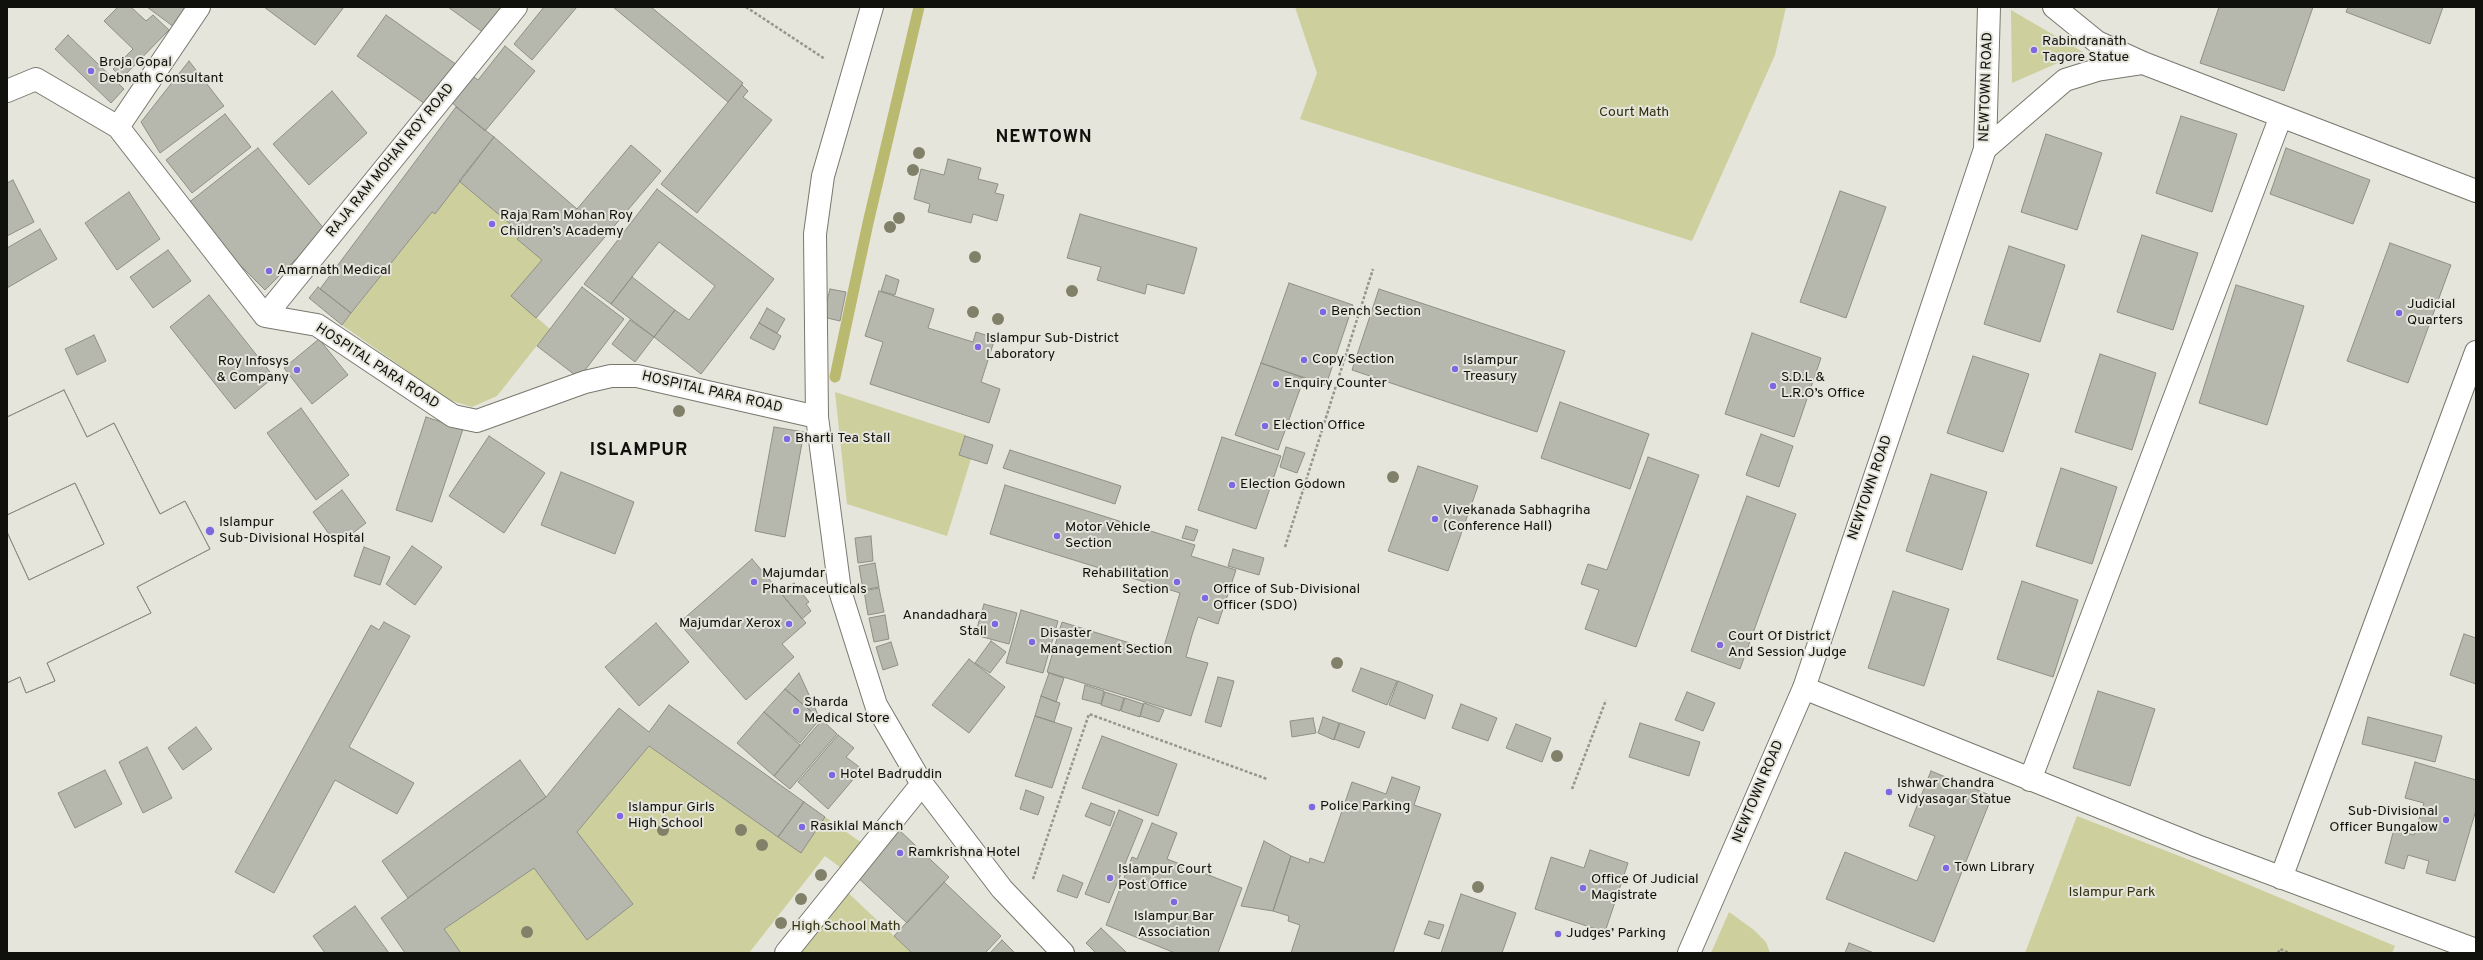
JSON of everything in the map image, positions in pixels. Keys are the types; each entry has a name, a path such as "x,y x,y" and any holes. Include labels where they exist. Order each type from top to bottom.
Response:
{"street":[{"path":"118,127 199,7"},
{"name":"RAJA RAM MOHAN ROY ROAD","path":"265,316 516,7"},
{"path":"872,7 823,176 818,206 814,270 817,418 840,591 876,704 922,784 1002,889 1063,953"},
{"name":"NEWTOWN ROAD","path":"1689,953 1804,688 1985,150 1989,7"},
{"path":"2054,7 2097,42 2143,63 2476,191"},
{"path":"1985,150 2065,80 2096,70 2143,63"},
{"path":"7,91 36,79 118,127 265,316"},
{"path":"2030,780 2281,116"},
{"name":"HOSPITAL PARA ROAD","path":"265,316 317,325 453,416 477,421 585,382 611,376 637,376 817,418"},
{"path":"2281,878 2476,352"},
{"path":"1804,688 2030,780 2281,878 2476,950"},
{"path":"786,953 922,784"}],"path":[{"path":"746,7 830,62"},
{"path":"1285,547 1373,269"},
{"path":"1572,789 1606,700"},
{"path":"1022,911 1089,714 1267,779"},
{"path":"2278,953 2280,949 2289,953"}],"green space":[{"name":"Court Math","path":"1295,7 1786,7 1775,55 1692,241 1300,119 1317,73"},
{"path":"2011,10 2083,52 2012,83"},
{"path":"459,181 522,234 517,239 542,260 512,296 550,329 497,396 472,407 449,400 342,325 432,212 435,214"},
{"path":"835,392 966,435 959,455 971,459 947,536 847,504"},
{"path":"649,746 778,837 804,802 862,843 841,868 825,856 749,953 461,953 444,929 534,868 587,940 633,904 577,832"},
{"name":"Islampur Park","path":"2077,816 2192,861 2395,946 2392,953 2025,953"},
{"name":"High School Math","path":"844,889 912,953 792,953"},
{"path":"1729,912 1754,930 1766,942 1770,953 1711,953"}],"building":[{"path":"118,7 131,7 146,21 153,15 169,30 122,78 113,69 133,49 104,21"},
{"path":"147,7 186,7 174,27"},
{"path":"264,7 344,7 315,45"},
{"path":"448,7 510,7 488,36"},
{"path":"544,7 577,7 532,60 514,44"},
{"path":"613,7 651,7 743,83 728,102"},
{"path":"2219,7 2313,7 2284,91 2200,63"},
{"path":"2348,7 2443,7 2430,44 2346,12"},
{"path":"386,15 457,65 428,106 357,56"},
{"path":"68,35 124,89 111,103 55,49"},
{"path":"505,46 535,71 485,131 450,101 471,75 478,80"},
{"path":"189,61 224,106 160,153 141,122"},
{"path":"742,85 748,91 743,97 772,120 697,213 661,184"},
{"path":"332,91 367,133 309,185 273,144"},
{"path":"456,107 494,137 435,214 432,212 351,313 320,289"},
{"path":"225,114 251,147 192,193 166,160"},
{"path":"2181,116 2237,134 2212,212 2156,193"},
{"path":"2046,134 2102,153 2077,230 2021,212"},
{"path":"494,137 577,209 631,145 661,171 536,318 511,296 542,260 517,239 522,234 459,181"},
{"path":"258,148 325,230 265,290 228,253 187,204"},
{"path":"2286,148 2370,180 2353,224 2270,194"},
{"path":"948,159 981,168 978,179 998,184 995,193 1004,195 997,221 973,214 971,223 928,212 930,204 914,199 921,169 944,175"},
{"path":"13,180 34,222 7,236 7,183"},
{"path":"657,189 774,279 701,374 654,337 675,310 689,320 715,286 659,242 611,304 584,284"},
{"path":"1840,191 1886,207 1846,318 1800,302"},
{"path":"129,192 160,239 117,270 85,223"},
{"path":"1080,214 1197,248 1184,294 1147,284 1145,294 1097,280 1101,267 1067,258"},
{"path":"40,229 57,259 7,288 7,248"},
{"path":"2142,235 2198,253 2173,330 2117,312"},
{"name":"Judicial Quarters","path":"2390,243 2451,265 2408,383 2347,361"},
{"path":"2009,246 2065,265 2040,342 1984,324"},
{"path":"168,250 191,281 153,308 130,277"},
{"path":"886,275 899,280 895,295 881,291"},
{"path":"632,277 675,310 654,337 611,304"},
{"path":"1289,283 1353,305 1326,385 1261,363"},
{"path":"2236,285 2304,306 2267,425 2199,403"},
{"path":"318,287 351,313 342,325 309,298"},
{"path":"582,287 624,319 579,378 537,346"},
{"path":"830,289 846,292 840,321 823,317"},
{"path":"1379,289 1565,351 1537,432 1352,370"},
{"path":"879,291 934,309 928,328 973,342 976,332 995,338 981,382 1000,389 989,423 870,384 883,342 865,336"},
{"path":"209,295 274,377 235,409 170,327"},
{"path":"767,308 785,319 777,333 759,323"},
{"path":"630,320 654,337 635,362 612,344"},
{"path":"759,323 781,336 774,350 750,338"},
{"path":"1752,333 1821,358 1794,437 1725,414"},
{"path":"94,335 106,361 77,375 65,349"},
{"path":"319,339 348,375 312,404 284,368"},
{"path":"2100,354 2156,373 2132,450 2075,432"},
{"path":"1973,356 2029,374 2003,452 1947,433"},
{"path":"1261,363 1304,378 1278,450 1235,435"},
{"path":"64,390 87,437 114,423 160,514 185,501 210,549 137,587 151,613 47,663 55,681 26,693 20,677 7,683 7,532 29,580 104,544 75,483 7,515 7,417"},
{"path":"64,390 87,437 114,423 160,514 185,501 210,549 137,587 151,613 47,663 55,681 26,693 20,677 7,683 7,532 29,580 104,544 75,483 7,515 7,417"},
{"path":"1560,402 1649,434 1630,489 1541,458"},
{"path":"301,408 349,475 316,500 267,433"},
{"path":"426,417 463,429 432,522 396,510"},
{"path":"774,427 804,432 785,537 755,531"},
{"path":"1761,434 1793,446 1779,487 1746,475"},
{"path":"489,436 545,473 504,533 449,496"},
{"path":"965,436 993,445 987,464 959,455"},
{"path":"1222,437 1281,456 1256,529 1198,510"},
{"path":"1286,447 1305,453 1297,473 1280,467"},
{"path":"1010,450 1121,486 1115,504 1003,468"},
{"path":"1648,457 1699,475 1636,647 1585,629 1599,590 1581,584 1588,564 1607,570"},
{"path":"1418,466 1478,486 1448,571 1388,551"},
{"path":"2061,468 2117,487 2092,564 2036,546"},
{"path":"561,472 634,502 615,554 541,525"},
{"path":"1931,474 1987,492 1962,570 1906,551"},
{"path":"1005,485 1195,545 1191,556 1236,570 1218,624 1198,617 1192,635 1186,657 1208,663 1191,716 1047,672 1062,622 1162,653 1180,593 990,534"},
{"path":"342,490 366,523 337,545 313,512"},
{"path":"1747,496 1796,514 1740,669 1691,651"},
{"path":"1186,526 1198,530 1194,541 1182,538"},
{"path":"871,536 873,561 858,563 855,538"},
{"path":"412,546 442,567 415,605 386,584"},
{"path":"364,547 390,557 380,585 354,576"},
{"path":"1233,549 1264,558 1259,575 1228,566"},
{"path":"752,559 806,623 782,644 794,657 746,700 679,623"},
{"path":"875,563 879,587 863,590 859,566"},
{"path":"2022,581 2078,600 2053,677 1997,659"},
{"path":"794,583 809,602 806,604 811,611 802,619 781,593"},
{"path":"879,588 884,612 868,615 864,591"},
{"path":"1893,591 1949,609 1924,686 1868,668"},
{"path":"984,604 1017,613 1009,644 975,635"},
{"path":"1021,610 1058,621 1043,673 1006,663"},
{"path":"885,615 889,639 874,642 869,618"},
{"path":"384,622 410,636 349,747 414,783 397,814 335,780 274,893 235,872 371,625 379,630"},
{"path":"656,623 689,662 639,706 605,667"},
{"path":"2464,634 2476,638 2476,684 2450,675"},
{"path":"991,641 1006,652 990,673 975,663"},
{"path":"891,642 898,665 883,670 876,647"},
{"path":"969,659 1005,687 969,733 932,705"},
{"path":"1361,668 1397,681 1387,705 1352,691"},
{"path":"799,673 820,719 785,689"},
{"path":"1049,673 1064,678 1056,702 1041,696"},
{"path":"1218,677 1234,681 1221,727 1205,722"},
{"path":"1398,681 1433,695 1425,719 1389,705"},
{"path":"1085,685 1104,691 1101,704 1082,699"},
{"path":"785,689 820,719 800,743 764,712"},
{"path":"2098,691 2155,709 2130,786 2073,768"},
{"path":"1105,692 1124,698 1120,711 1101,705"},
{"path":"1687,692 1715,703 1703,731 1675,720"},
{"path":"1041,696 1060,703 1054,722 1035,716"},
{"path":"1125,698 1143,704 1140,717 1121,711"},
{"path":"1144,703 1164,710 1159,722 1140,716"},
{"path":"1461,704 1497,718 1488,741 1452,728"},
{"path":"669,705 804,802 778,837 649,746 577,832 633,904 587,940 534,868 444,929 461,953 405,953 381,918 546,797 619,708 649,732"},
{"path":"764,712 800,745 774,776 737,743"},
{"path":"1035,716 1072,728 1052,788 1015,776"},
{"path":"1323,717 1339,723 1334,740 1318,733"},
{"path":"2368,717 2442,736 2435,762 2362,744"},
{"path":"1313,718 1316,733 1292,737 1290,721"},
{"path":"822,720 837,734 790,789 774,776"},
{"path":"1340,723 1365,732 1359,748 1334,739"},
{"path":"1640,723 1700,742 1689,776 1629,757"},
{"path":"1516,724 1551,738 1542,762 1506,748"},
{"path":"196,727 212,749 183,770 168,748"},
{"path":"838,735 854,748 846,757 862,769 828,809 798,782"},
{"path":"1102,736 1177,764 1158,816 1082,788"},
{"path":"147,747 172,798 143,813 119,762"},
{"path":"520,760 546,797 408,898 382,861"},
{"name":"Sub-Divisional Officer Bungalow","path":"2415,762 2476,780 2476,810 2455,881 2426,873 2429,861 2408,855 2404,869 2385,863 2394,829 2414,835 2424,803 2405,798"},
{"path":"105,770 122,804 75,828 58,793"},
{"path":"1931,771 1992,796 1934,942 1826,899 1845,852 1917,881 1935,836 1909,826"},
{"path":"1392,777 1420,787 1414,805 1441,814 1393,953 1291,953 1300,925 1288,921 1289,916 1273,911 1291,856 1309,863 1310,858 1324,863 1352,782 1386,794"},
{"path":"1026,790 1044,797 1038,815 1020,809"},
{"name":"Rasiklal Manch","path":"804,802 825,817 801,853 778,837"},
{"path":"1091,803 1115,812 1110,826 1085,816"},
{"path":"1119,810 1143,820 1109,903 1085,894"},
{"path":"1152,823 1177,833 1167,859 1242,888 1218,953 1175,953 1106,925 1132,857 1137,859"},
{"path":"898,829 949,877 907,923 855,875"},
{"path":"1264,841 1291,856 1273,911 1241,906"},
{"path":"1590,850 1628,863 1605,932 1535,909 1551,857 1584,868"},
{"path":"1063,875 1083,883 1077,898 1057,891"},
{"path":"944,882 1001,936 985,953 912,953 894,936"},
{"path":"1461,894 1516,913 1502,953 1441,953"},
{"path":"355,906 389,953 325,953 313,936"},
{"path":"1429,921 1444,925 1439,939 1424,934"},
{"path":"1101,928 1126,952 1096,953 1086,943"},
{"path":"1002,940 1015,953 990,953"},
{"path":"1849,943 1874,953 1845,953"}],"waterway":[{"path":"835,377 868,223 919,7"}],"place":[{"name":"Rabindranath Tagore Statue","path":"2034,50"},
{"name":"Broja Gopal Debnath Consultant","path":"91,71"},
{"name":"Raja Ram Mohan Roy Children’s Academy","path":"492,224"},
{"name":"Amarnath Medical","path":"269,271"},
{"name":"Bench Section","path":"1323,312"},
{"name":"Judicial Quarters","path":"2399,313"},
{"name":"Islampur Sub-District Laboratory","path":"978,347"},
{"name":"Copy Section","path":"1304,360"},
{"name":"Islampur Treasury","path":"1455,369"},
{"name":"Roy Infosys & Company","path":"297,370"},
{"name":"Enquiry Counter","path":"1276,384"},
{"name":"S.D.L & L.R.O’s Office","path":"1773,386"},
{"name":"Election Office","path":"1265,426"},
{"name":"Bharti Tea Stall","path":"787,439"},
{"name":"Election Godown","path":"1232,485"},
{"name":"Vivekanada Sabhagriha (Conference Hall)","path":"1435,519"},
{"name":"Islampur Sub-Divisional Hospital","path":"210,531"},
{"name":"Motor Vehicle Section","path":"1057,536"},
{"name":"Majumdar Pharmaceuticals","path":"754,582"},
{"name":"Rehabilitation Section","path":"1177,582"},
{"name":"Office of Sub-Divisional Officer (SDO)","path":"1205,598"},
{"name":"Majumdar Xerox","path":"789,624"},
{"name":"Anandadhara Stall","path":"995,624"},
{"name":"Disaster Management Section","path":"1032,642"},
{"name":"Court Of District And Session Judge","path":"1720,645"},
{"name":"Sharda Medical Store","path":"796,711"},
{"name":"Hotel Badruddin","path":"832,775"},
{"name":"Ishwar Chandra Vidyasagar Statue","path":"1889,792"},
{"name":"Police Parking","path":"1312,807"},
{"name":"Islampur Girls High School","path":"620,816"},
{"name":"Sub-Divisional Officer Bungalow","path":"2446,820"},
{"name":"Rasiklal Manch","path":"802,827"},
{"name":"Ramkrishna Hotel","path":"900,853"},
{"name":"Town Library","path":"1946,868"},
{"name":"Islampur Court Post Office","path":"1110,878"},
{"name":"Office Of Judicial Magistrate","path":"1583,888"},
{"name":"Islampur Bar Association","path":"1174,902"},
{"name":"Judges’ Parking","path":"1558,934"}],"district":[{"name":"NEWTOWN","path":"1044,138"},
{"name":"ISLAMPUR","path":"639,451"}]}
